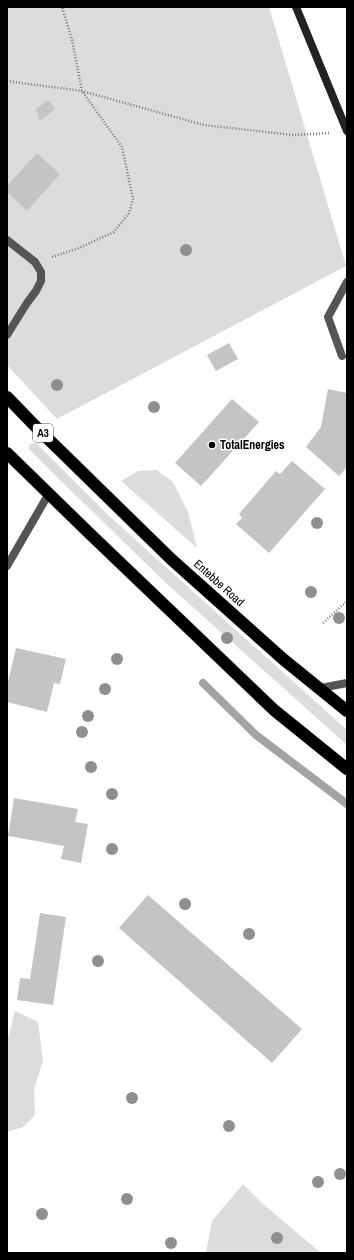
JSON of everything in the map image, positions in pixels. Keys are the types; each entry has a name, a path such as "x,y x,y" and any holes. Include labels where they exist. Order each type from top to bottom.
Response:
{"highway":[{"name":"Entebbe Road","path":"7,397 171,559 283,659 347,711"},
{"path":"7,453 48,495 274,710 347,769"}],"main road":[{"path":"296,7 347,131"}],"street":[{"path":"7,240 35,262 41,272 41,281 36,291 27,302 7,335"},
{"path":"342,356 328,317 347,282"},
{"path":"7,566 48,495"},
{"path":"320,688 347,683"}],"path":[{"path":"35,262 79,248 114,232 129,213 133,199 122,147 82,91 72,40 62,7"},
{"path":"7,81 82,91 204,125 293,135 332,133"},
{"path":"323,623 347,601"}],"shaded area":[{"path":"7,7 269,7 346,266 57,419 7,365"},
{"path":"36,443 108,515 347,730 347,745 167,584 28,448 30,444"},
{"path":"157,470 173,482 188,512 197,548 121,481 138,471"},
{"path":"15,1011 38,1022 43,1061 34,1089 35,1115 23,1127 7,1132 7,1043"},
{"path":"243,1184 263,1204 321,1253 206,1253 212,1221"}],"building":[{"path":"48,100 55,109 40,121 36,109"},
{"path":"37,153 60,174 27,211 7,192 7,186"},
{"path":"229,343 238,359 216,371 207,355"},
{"path":"328,389 347,393 347,467 339,476 306,447 321,427"},
{"path":"232,399 259,422 201,486 175,463"},
{"path":"292,461 325,489 269,553 236,524 242,518 239,514 276,471 280,474"},
{"path":"16,648 66,659 60,684 54,683 47,712 7,702 7,686"},
{"path":"14,798 78,809 75,822 88,824 81,863 61,859 64,846 8,836"},
{"path":"148,895 302,1029 272,1063 119,928"},
{"path":"40,913 66,917 53,1005 17,1000 20,978 30,979"}],"waterway":[{"path":"203,683 256,735 347,804"}],"place":[{"name":"TotalEnergies","path":"212,445"}]}
